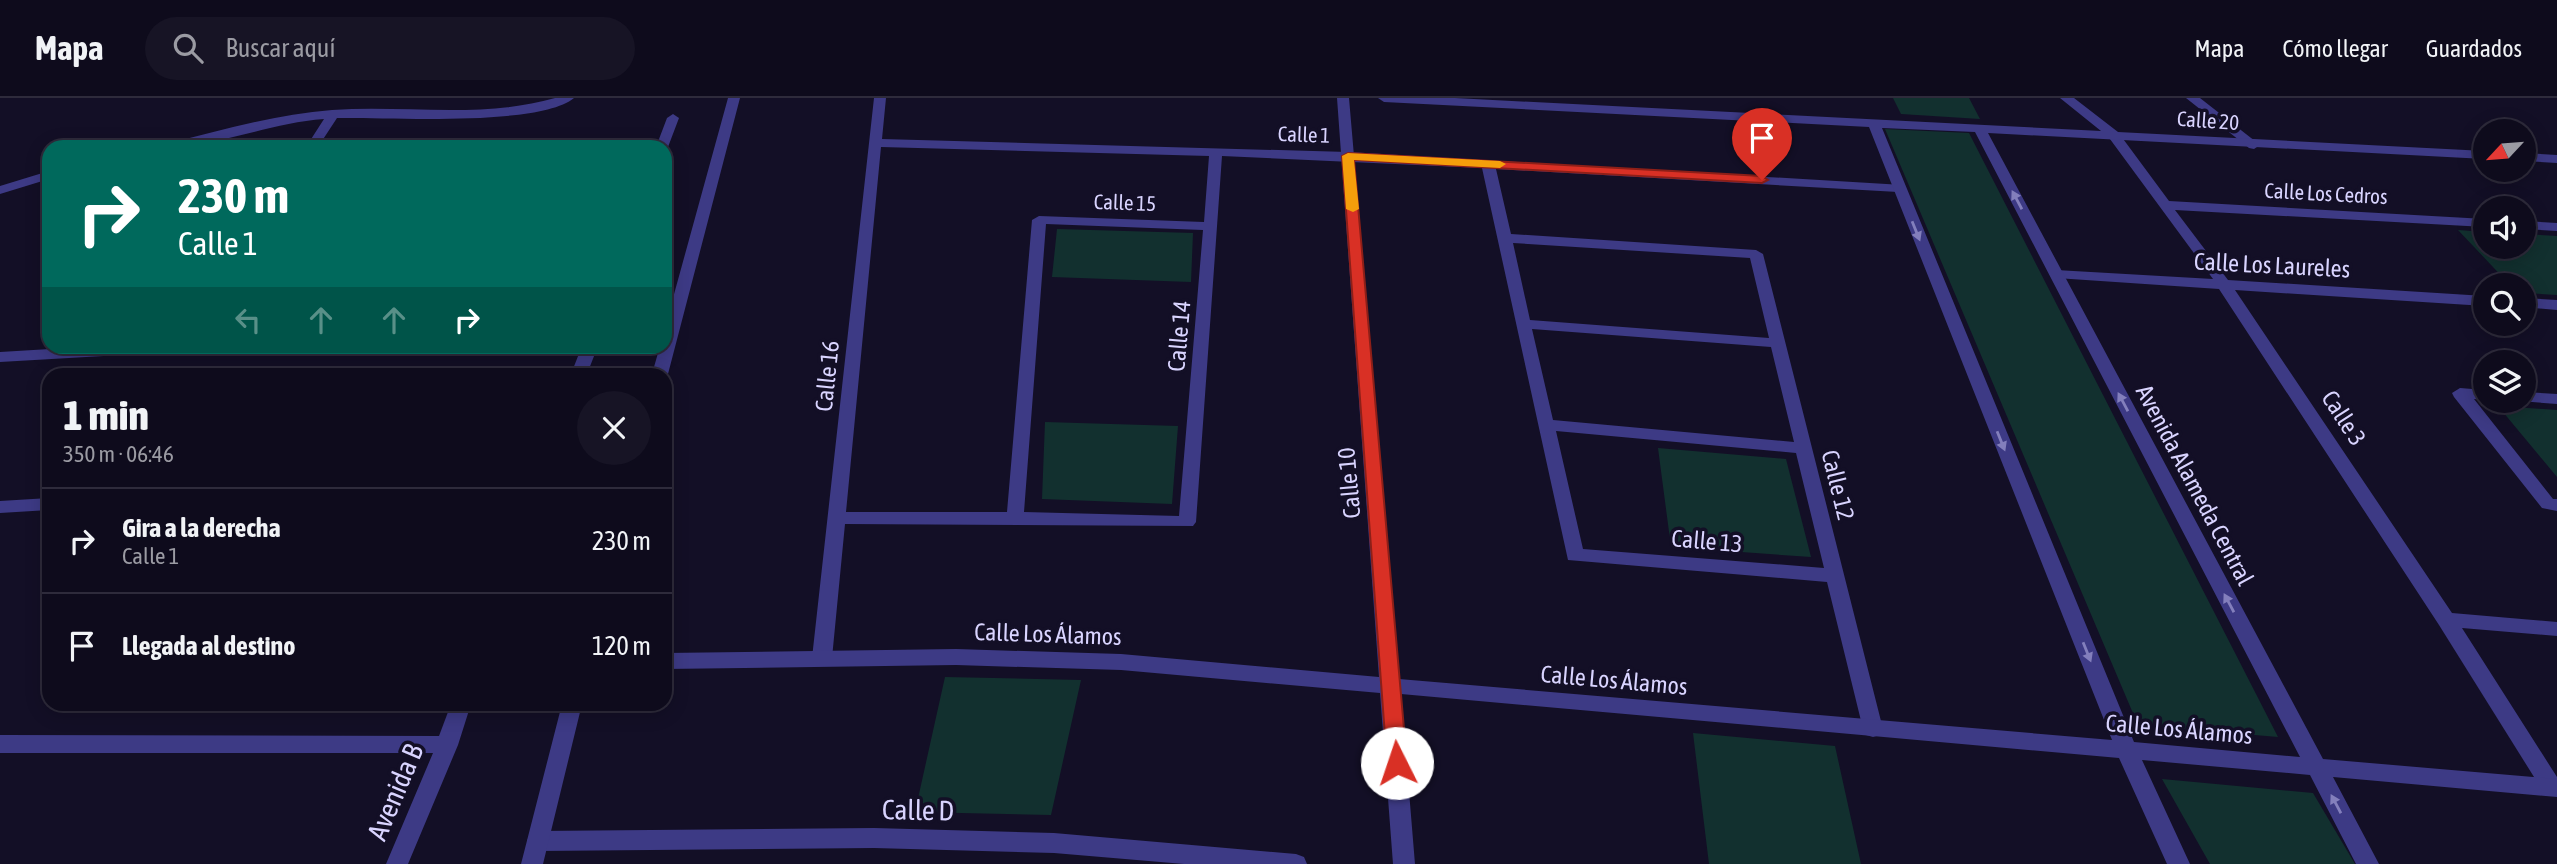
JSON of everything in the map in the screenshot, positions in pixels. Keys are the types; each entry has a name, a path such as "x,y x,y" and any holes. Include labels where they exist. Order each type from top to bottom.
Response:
{"street":[{"path":"202,140 333,114 520,112 568,98"},
{"path":"672,329 734,98"},
{"name":"Calle 16","path":"822,658 880,98"},
{"name":"Calle 10","path":"1343,98 1404,864"},
{"name":"Calle 20","path":"1384,98 1872,121 2254,145 2473,154"},
{"name":"Calle 3","path":"2066,98 2113,135 2225,286 2554,788"},
{"path":"2192,98 2254,145"},
{"path":"316,140 333,114"},
{"path":"665,140 673,118"},
{"path":"1872,121 2127,751 2166,841 2179,864"},
{"name":"Avenida Alameda Central","path":"1979,128 2368,864"},
{"name":"Calle 1","path":"876,143 1348,156 1898,188"},
{"name":"Calle 14","path":"1015,518 1187,522 1216,153"},
{"path":"2536,158 2557,159"},
{"path":"1488,164 1546,425 1803,448"},
{"path":"7,188 42,178"},
{"path":"7,188 42,186"},
{"name":"Calle Los Cedros","path":"2166,205 2473,222"},
{"name":"Calle 15","path":"1015,518 1039,220 1210,226"},
{"path":"2536,226 2557,227"},
{"name":"Calle 12","path":"1504,238 1756,254 1873,729"},
{"name":"Calle Los Laureles","path":"2056,274 2473,300"},
{"path":"2536,304 2557,305"},
{"path":"1524,324 1778,343"},
{"path":"0,357 55,354"},
{"path":"2473,394 2460,393 2473,409"},
{"path":"2536,398 2557,399"},
{"path":"2476,413 2548,504 2557,505"},
{"name":"Calle 13","path":"1546,425 1575,555 1835,576"},
{"path":"0,507 42,504"},
{"path":"837,518 1015,518"},
{"path":"2446,620 2557,629"},
{"name":"Calle Los Álamos","path":"672,661 956,657 1121,662 2554,788"},
{"name":"Avenida B","path":"397,864 459,711"},
{"path":"532,864 570,711"},
{"path":"0,744 447,745"},
{"name":"Calle D","path":"538,841 874,838 1054,843 1296,864"}],"green space":[{"path":"1893,98 1969,98 1980,119 1901,114"},
{"path":"1885,129 1969,133 2278,737 2138,725"},
{"path":"1057,229 1193,233 1191,282 1052,277"},
{"path":"2458,230 2473,231 2473,246"},
{"path":"2536,235 2557,236 2557,295 2536,294 2536,273 2499,273 2485,259 2536,259"},
{"path":"2536,409 2557,410 2557,477 2504,413 2536,413"},
{"path":"1045,422 1178,426 1172,504 1042,499"},
{"path":"1658,448 1786,459 1811,557 1671,547"},
{"path":"945,677 1081,680 1051,815 915,812"},
{"path":"1693,733 1835,746 1861,864 1709,864"},
{"path":"2162,779 2313,793 2355,864 2210,864"}],"slow traffic":[{"path":"1353,209 1348,156 1500,164"}],"route":[{"path":"1397,763 1348,156 1762,180"}]}
